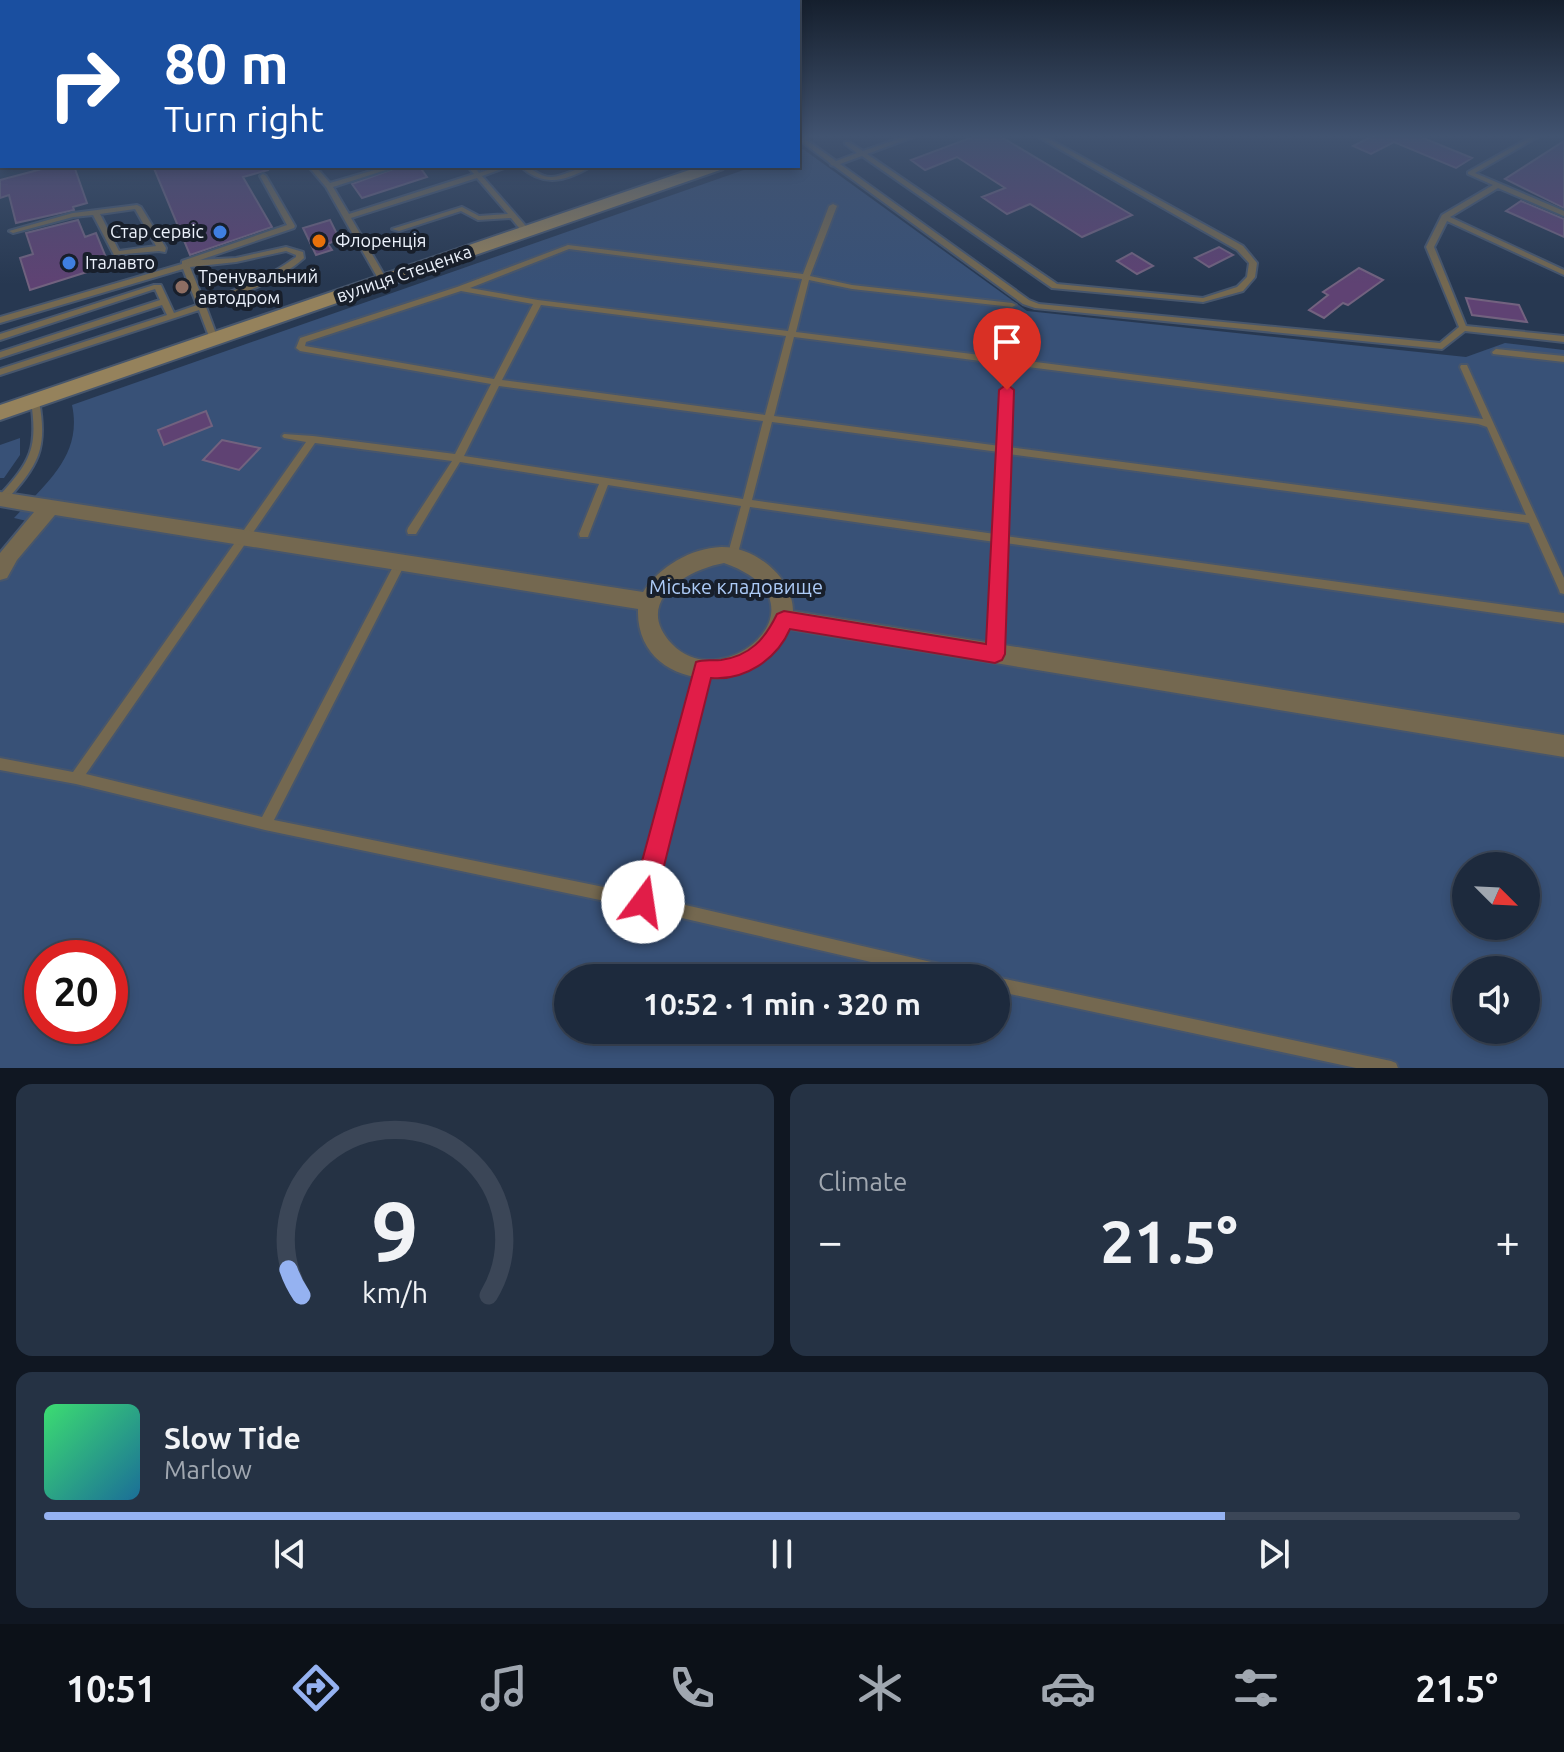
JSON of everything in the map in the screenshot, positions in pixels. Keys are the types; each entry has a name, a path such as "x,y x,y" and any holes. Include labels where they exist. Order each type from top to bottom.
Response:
{"main road":[{"name":"вулиця Стеценка","path":"0,413 658,185"}],"street":[{"path":"1,499 650,602"},
{"path":"0,572 10,554 50,507"},
{"path":"703,557 732,557 763,569 777,583 784,600 784,619 776,638 761,654 741,665 717,670 678,661 663,650 653,635 649,619 650,602 663,580 685,563 703,557"},
{"path":"784,619 1564,746"}],"lane":[{"path":"185,266 192,259 291,226 268,185"},
{"path":"333,185 329,186 383,280"},
{"path":"347,217 447,185"},
{"path":"486,185 527,232"},
{"path":"862,185 1026,302 1038,306 1442,346 1463,328 1564,339"},
{"path":"906,185 1055,286 1203,300 1240,289 1251,277 1253,263 1240,248 1127,185"},
{"path":"1463,328 1430,247 1445,217 1498,185 1564,214"},
{"path":"732,557 806,277 833,206"},
{"path":"13,231 95,212 137,207 162,249 117,253 95,212"},
{"path":"396,229 462,209 478,218 513,216"},
{"path":"1445,217 1564,273"},
{"path":"1012,305 852,287 806,277 568,247 460,289 303,340 300,348 495,382 1532,520"},
{"path":"0,320 171,266 236,260 286,249 300,254 297,263 275,276 171,315 0,372"},
{"path":"185,266 214,339"},
{"path":"0,337 154,287 158,287 171,315"},
{"path":"460,289 538,302 1480,421 1489,425"},
{"path":"0,355 165,301"},
{"path":"412,531 458,458 538,302"},
{"path":"1496,352 1564,359"},
{"path":"995,654 1008,359"},
{"path":"1464,367 1564,590"},
{"path":"1,499 32,467 38,452 40,434 35,401"},
{"path":"287,436 1564,618"},
{"path":"76,778 313,439"},
{"path":"584,534 605,481"},
{"path":"265,824 401,562"},
{"path":"643,902 703,669"},
{"path":"0,764 76,778 265,824 643,902 910,964"},
{"path":"1010,987 1391,1068"}],"green space":[{"name":"Міське кладовище","path":"701,185 853,185 1027,311 1466,357 1505,343 1564,350 1564,1068 0,1068 0,557 27,521 14,518 49,481 67,454 74,423 72,405"},
{"path":"20,438 20,455 4,478 0,478 0,445"}],"building":[{"path":"0,185 81,185 87,203 73,207 74,210 16,223 9,195 0,198"},
{"path":"161,185 248,185 272,227 190,255"},
{"path":"353,185 403,185 362,198"},
{"path":"1000,185 1081,185 1132,215 1082,237 1030,204 1007,214 982,197 1005,188"},
{"path":"1517,185 1564,185 1564,208"},
{"path":"1521,201 1564,219 1564,237 1506,211"},
{"path":"78,220 85,237 96,233 109,265 30,290 20,258 33,254 26,233"},
{"path":"330,220 339,238 328,244 332,250 316,255 303,228"},
{"path":"1219,247 1233,255 1209,267 1195,258"},
{"path":"1132,253 1153,266 1137,274 1117,261"},
{"path":"1359,268 1383,280 1324,318 1309,310 1328,295 1323,292"},
{"path":"1466,298 1519,305 1527,322 1472,315"},
{"path":"206,411 212,426 164,445 158,430"},
{"path":"222,440 260,448 239,470 203,460"}],"place":[{"name":"Стар сервіс","path":"220,232"},
{"name":"Флоренція","path":"319,241"},
{"name":"Італавто","path":"69,263"},
{"name":"Тренувальний автодром","path":"182,287"}],"route":[{"path":"643,902 703,669 717,670 741,665 761,654 776,638 784,619 995,654 1007,390"}]}
